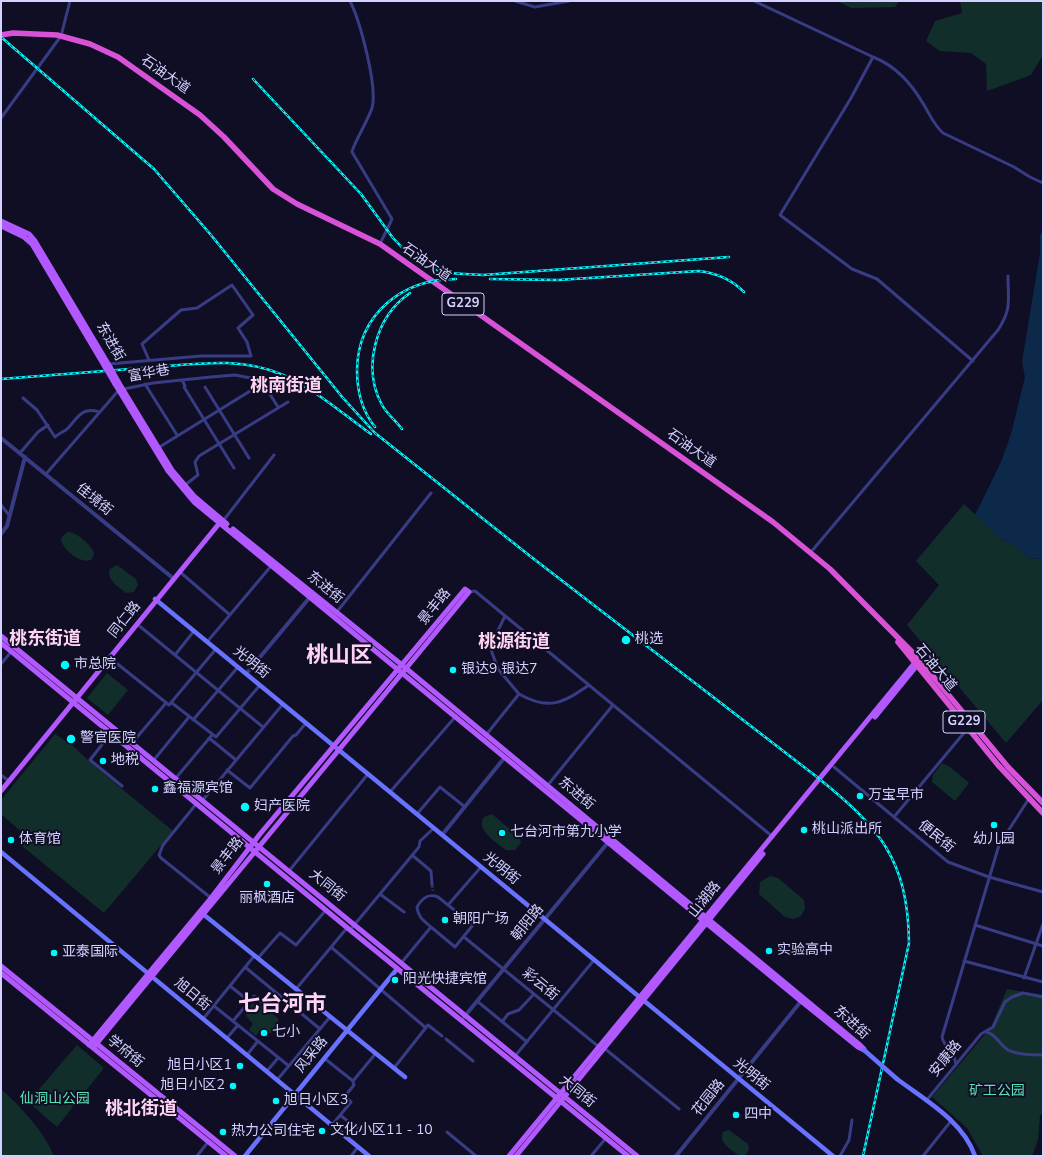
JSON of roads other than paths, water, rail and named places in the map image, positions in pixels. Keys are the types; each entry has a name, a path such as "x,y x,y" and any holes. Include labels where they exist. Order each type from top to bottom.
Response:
{"highway":[{"name":"石油大道","path":"1,35 13,33 61,36 90,44 118,57 200,115 224,137 273,189 297,204 380,244 725,487 811,552 920,660 1008,767 1043,803"},
{"name":"石油大道","path":"888,629 998,765 1029,800 1043,812"}],"main road":[{"name":"东进街","path":"1,221 29,234 35,241 168,471 194,502 221,521 402,669 486,735 610,840"},
{"name":"东进街","path":"1,226 24,237 32,244 108,366"},
{"name":"东进街","path":"121,390 172,470 195,497 272,566 335,614"},
{"name":"同仁路","path":"173,578 180,572 221,521"},
{"name":"同仁路","path":"1,789 221,521"},
{"name":"景丰路","path":"150,975 252,845 469,592"},
{"name":"同仁路","path":"74,699 110,658 156,599"},
{"name":"光明街","path":"156,599 833,1156"},
{"name":"大同街","path":"1,636 111,733 252,845 348,929 462,1021 637,1156"},
{"name":"大同街","path":"1,643 132,743 175,779 199,802"},
{"name":"山湖路","path":"516,1156 641,999 834,767 920,660"},
{"name":"山湖路","path":"707,920 773,837 916,665"},
{"name":"东进街","path":"402,669 505,757 610,840 858,1047 864,1050"},
{"name":"景丰路","path":"93,1044 150,975 258,850 336,748"},
{"name":"大同街","path":"258,850 290,871 402,962 515,1056 628,1156"},
{"name":"旭日街","path":"1,852 369,1156"},
{"path":"203,914 405,1077"},
{"name":"学府街","path":"1,966 226,1156"},
{"name":"风采路","path":"245,1156 397,969"},
{"name":"学府街","path":"1,973 235,1156"},
{"path":"864,1050 965,1134 975,1156"},
{"name":"山湖路","path":"509,1156 561,1098"}],"street":[{"path":"1,118 61,36 70,1"},
{"path":"350,1 355,11 370,67 374,96 368,120 352,152 392,219 380,244"},
{"path":"515,1 535,6 569,1"},
{"path":"754,1 892,66 899,72 920,98 935,124 943,133 1014,166 1030,177 1043,183"},
{"path":"873,57 851,98 780,215 852,269 877,279 972,361"},
{"path":"811,552 1005,320 1010,303 1008,276"},
{"path":"108,366 149,360 201,356 251,356 247,342 238,328 253,315 232,285 197,308 181,310 142,344 149,360"},
{"name":"富华巷","path":"46,474 99,412 121,390 145,384 235,375 259,378 263,383"},
{"path":"182,380 185,386 184,387 234,468"},
{"path":"158,448 263,383 278,407"},
{"path":"145,384 177,436"},
{"path":"204,388 249,458"},
{"path":"23,398 37,410 55,436 66,429 78,415 85,410 99,412"},
{"path":"185,485 198,475 195,464 196,458 288,402"},
{"path":"20,453 38,432 48,425"},
{"name":"佳境街","path":"1,438 173,578"},
{"path":"221,521 274,455"},
{"path":"1,534 6,526 25,457"},
{"path":"335,614 431,493"},
{"path":"1,505 9,515"},
{"path":"207,642 272,566"},
{"path":"180,572 230,614"},
{"path":"469,592 475,591 773,837"},
{"path":"246,674 310,596"},
{"path":"505,616 490,647 498,669 519,694 538,703 549,704 567,700 589,685"},
{"path":"137,624 263,727"},
{"path":"175,655 194,631"},
{"path":"110,658 169,705 216,649"},
{"path":"1,664 12,651"},
{"path":"194,720 238,667"},
{"path":"211,736 216,737 260,685"},
{"path":"486,735 519,694"},
{"path":"132,743 166,703"},
{"path":"172,703 194,720 236,760"},
{"path":"210,898 159,855 163,845 283,704"},
{"path":"548,786 613,705"},
{"path":"390,792 456,716"},
{"path":"153,761 189,717"},
{"path":"227,770 250,788 293,736 296,735 306,723"},
{"path":"894,817 968,727"},
{"path":"111,733 90,760 122,786"},
{"path":"175,779 211,736"},
{"path":"442,835 505,757"},
{"name":"便民街","path":"834,767 948,862 989,877 1043,892"},
{"path":"290,871 368,774"},
{"path":"1,775 8,781"},
{"path":"417,814 440,786 465,807"},
{"path":"956,1065 955,1055 944,1044 942,1038 999,845 1029,800 1032,792"},
{"path":"296,989 331,947 348,929 355,924 418,847 420,841 434,828"},
{"name":"朝阳路","path":"462,1021 610,840"},
{"path":"412,854 432,870 432,885"},
{"path":"448,905 481,867"},
{"path":"380,894 404,912"},
{"path":"433,895 473,925 456,947 420,918 417,907 424,898 433,895"},
{"path":"203,1019 245,967 280,933 296,945 326,909"},
{"path":"1024,978 1043,924"},
{"path":"975,925 1043,946"},
{"path":"402,962 431,927"},
{"name":"彩云街","path":"464,937 553,1010 679,1109"},
{"path":"331,947 426,1028"},
{"path":"515,1056 594,960"},
{"path":"964,961 1043,982"},
{"path":"245,967 320,1028"},
{"path":"230,986 250,1001"},
{"path":"233,1021 254,996 264,1004 274,991"},
{"path":"991,1034 1005,1002 1012,997 1022,993 1043,997"},
{"path":"502,1022 508,1014 519,1010 534,994"},
{"name":"花园路","path":"676,1156 803,1000"},
{"path":"477,1002 527,1042"},
{"path":"214,1006 289,1066"},
{"path":"277,1080 330,1016"},
{"path":"227,1038 238,1025"},
{"path":"394,1068 428,1025 442,1036"},
{"name":"安康路","path":"926,1101 984,1032 993,1027"},
{"path":"984,1032 991,1034 1009,1050 1031,1055 1043,1055"},
{"path":"446,1039 473,1061"},
{"path":"247,1055 258,1041"},
{"path":"332,1125 351,1102 345,1096 354,1085 354,1081 376,1054"},
{"path":"267,1071 278,1058"},
{"path":"324,1058 354,1081"},
{"path":"340,1115 358,1130"},
{"path":"840,1156 849,1140 852,1120"},
{"path":"923,1156 951,1121"},
{"path":"447,1132 476,1156"},
{"path":"591,1156 606,1138"},
{"path":"197,1156 208,1142"},
{"path":"351,1156 358,1147"}],"water":[{"path":"1043,230 1043,559 1028,558 1017,547 1000,538 975,515 1001,462 1011,434 1025,377 1022,362 1040,253 1040,235"}],"tunnel":[{"path":"432,885 433,891"}],"railway":[{"path":"1,37 154,169 211,235 343,398 375,433 530,556 817,777 839,795 873,829 886,847 896,867 903,889 907,914 909,943 863,1156"},
{"path":"253,79 361,194 393,238 414,260 425,266 447,273 483,275 729,257"},
{"path":"490,279 558,280 699,271 712,273 723,277 744,292"},
{"path":"375,427 370,421 361,400 358,385 357,370 359,350 365,332 375,317 387,304 401,293 418,285 456,279"},
{"path":"402,429 386,411 376,391 373,375 373,360 375,344 380,329 388,315 398,303 410,293"},
{"path":"1,379 214,363 249,365 283,375 306,387 371,434"}],"place":[{"name":"桃选","path":"626,640"},
{"name":"市总院","path":"65,665"},
{"name":"银达9 银达7","path":"453,670"},
{"name":"警官医院","path":"71,739"},
{"name":"地税","path":"103,761"},
{"name":"鑫福源宾馆","path":"155,789"},
{"name":"万宝早市","path":"860,796"},
{"name":"妇产医院","path":"245,807"},
{"name":"幼儿园","path":"994,825"},
{"name":"桃山派出所","path":"804,830"},
{"name":"七台河市第九小学","path":"502,833"},
{"name":"体育馆","path":"11,840"},
{"name":"丽枫酒店","path":"267,884"},
{"name":"朝阳广场","path":"445,920"},
{"name":"实验高中","path":"769,951"},
{"name":"亚泰国际","path":"54,953"},
{"name":"阳光快捷宾馆","path":"395,980"},
{"name":"七小","path":"264,1033"},
{"name":"旭日小区1","path":"240,1066"},
{"name":"旭日小区2","path":"233,1086"},
{"name":"旭日小区3","path":"276,1101"},
{"name":"四中","path":"736,1115"},
{"name":"文化小区11 - 10","path":"322,1131"},
{"name":"热力公司住宅","path":"223,1132"}],"district":[{"name":"桃南街道","path":"286,387"},
{"name":"桃东街道","path":"45,640"},
{"name":"桃源街道","path":"514,643"},
{"name":"桃山区","path":"339,657"},
{"name":"七台河市","path":"282,1006"},
{"name":"桃北街道","path":"141,1110"}],"park label":[{"name":"矿工公园","path":"997,1092"},
{"name":"仙洞山公园","path":"55,1100"}]}
